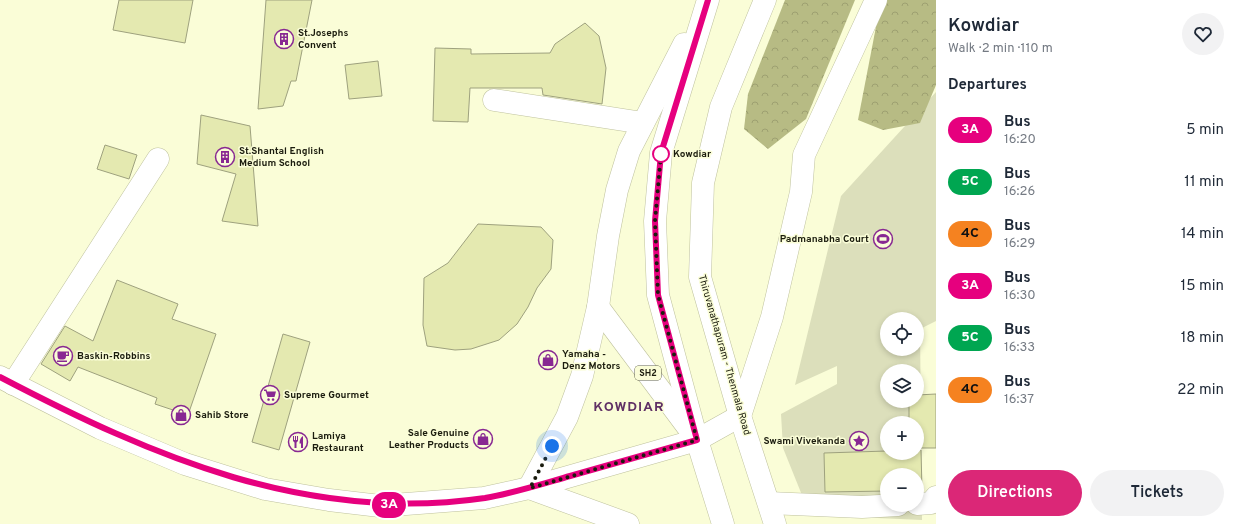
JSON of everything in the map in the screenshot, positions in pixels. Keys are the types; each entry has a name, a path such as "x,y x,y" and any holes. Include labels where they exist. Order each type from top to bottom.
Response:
{"main road":[{"path":"530,488 567,417 582,376 598,307 608,236 618,190 629,151 707,0"},
{"name":"SH2","path":"707,0 661,153 655,221 658,295 697,440 723,524"},
{"name":"Thiruvanathapuram - Thenmala Road","path":"765,0 721,108 703,183 700,277 740,416 769,503 774,524"},
{"path":"158,159 6,381 100,428 178,461 265,489 329,500 380,506 484,498 530,488 697,440 740,416 774,309 801,192 804,155 876,0"},
{"path":"494,100 643,123"},
{"name":"SH2","path":"598,307 697,440"},
{"path":"530,488 628,524"},
{"path":"924,504 931,503 936,497"},
{"path":"769,503 862,507 880,506"}],"green space":[{"path":"785,0 855,0 806,119 768,149 744,129 748,94"},
{"path":"885,0 936,0 936,85 920,123 883,130 858,120 880,6"},
{"name":"Padmanabha Court","path":"936,92 936,321 924,327 924,312 880,312 880,356 920,356 920,364 880,364 880,408 921,408 921,416 880,416 880,460 921,460 921,468 880,468 880,512 922,512 922,520 810,515 783,448 781,414 837,384 837,366 795,385 841,196"}],"building":[{"path":"119,0 193,0 185,43 113,30"},
{"name":"St.Josephs Convent","path":"266,0 312,0 296,81 291,81 283,106 258,109"},
{"path":"585,23 599,36 606,68 602,104 543,95 542,88 470,88 468,122 433,121 435,48 471,49 471,54 550,53 555,44"},
{"path":"378,61 382,96 349,99 345,65"},
{"name":"St.Shantal English Medium School","path":"201,115 250,126 258,226 222,221 236,174 197,164"},
{"path":"105,145 137,155 129,179 97,169"},
{"path":"478,224 541,227 553,240 551,269 537,288 528,307 517,324 499,340 471,349 455,350 427,346 423,325 424,278 448,263"},
{"path":"117,280 178,304 172,319 216,334 188,415 155,404 157,398 78,367 70,381 41,364 65,326 93,341"},
{"path":"283,334 310,342 279,450 252,442"},
{"path":"936,394 936,448 924,448 924,416 909,416 909,408 924,408 924,395"},
{"path":"880,451 880,460 921,460 921,468 880,468 880,491 825,492 824,453"}],"bus line":[{"name":"3A","path":"0,377 100,428 185,464 265,489 329,500 380,506 484,498 530,488 697,440 658,295 655,221 661,153 708,0"}],"place":[{"name":"St.Josephs Convent","path":"284,39"},
{"name":"Kowdiar","path":"661,154"},
{"name":"St.Shantal English Medium School","path":"225,157"},
{"name":"Padmanabha Court","path":"883,239"},
{"name":"Baskin-Robbins","path":"63,356"},
{"name":"Yamaha - Denz Motors","path":"548,360"},
{"name":"Supreme Gourmet","path":"270,395"},
{"name":"Sahib Store","path":"181,415"},
{"name":"Sale Genuine Leather Products","path":"483,439"},
{"name":"Swami Vivekanda","path":"859,441"},
{"name":"Lamiya Restaurant","path":"298,442"}],"district":[{"name":"KOWDIAR","path":"629,407"}],"route":[{"path":"552,446 530,488 697,440 658,295 655,221 661,154"}]}
